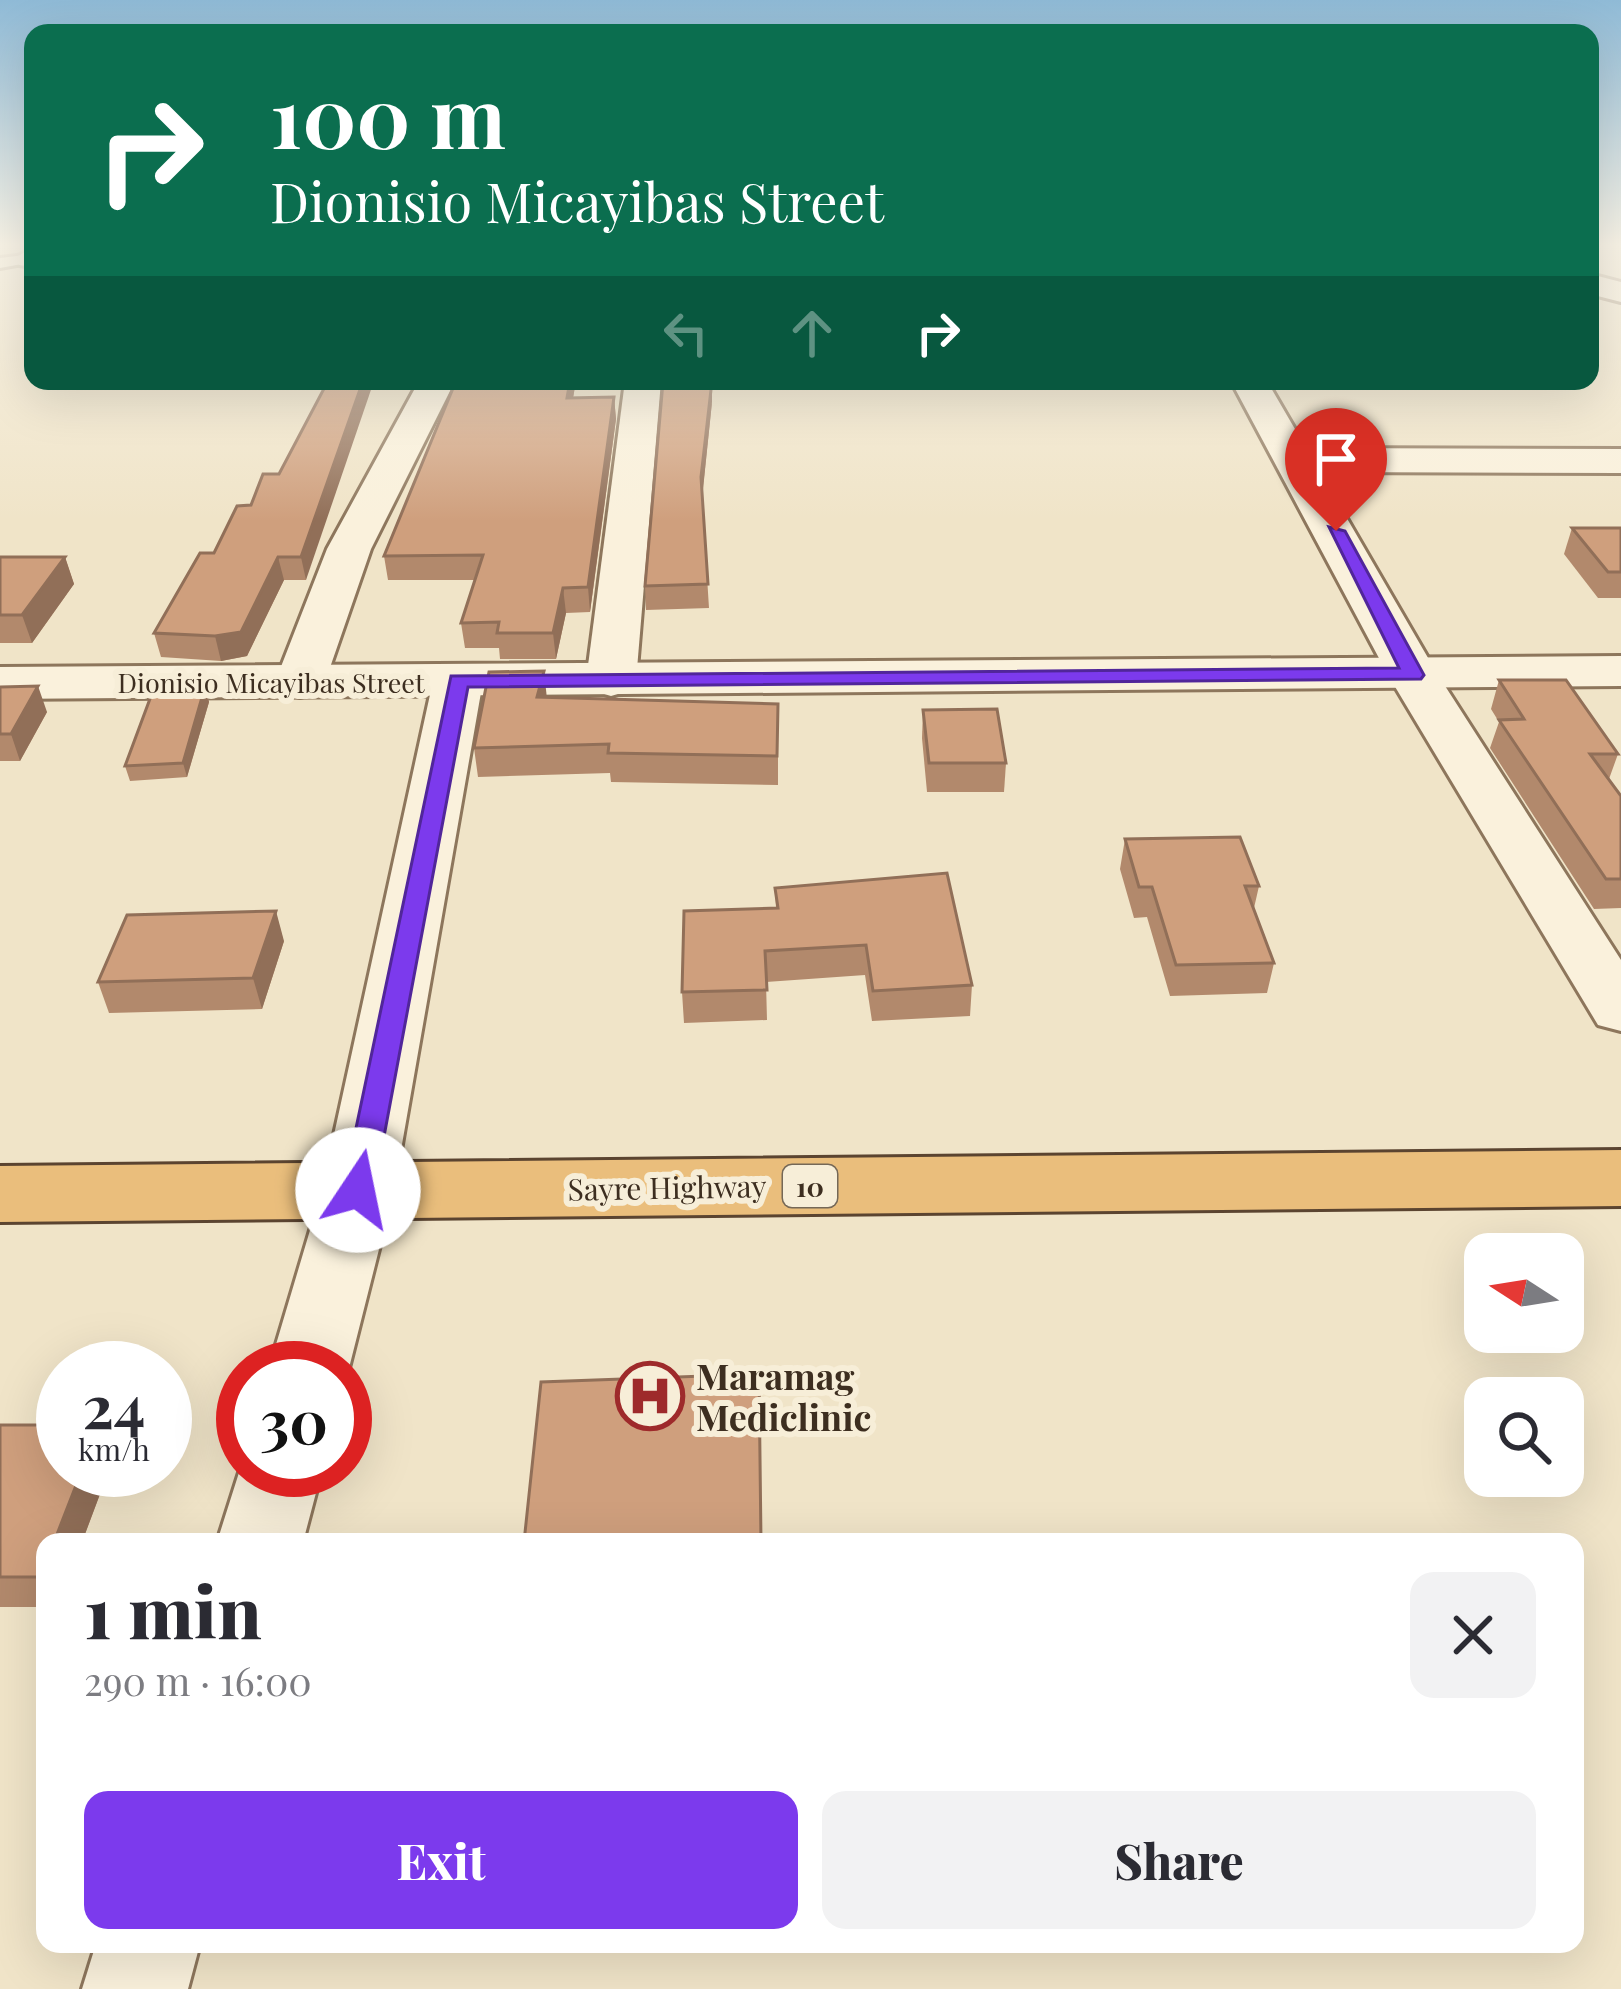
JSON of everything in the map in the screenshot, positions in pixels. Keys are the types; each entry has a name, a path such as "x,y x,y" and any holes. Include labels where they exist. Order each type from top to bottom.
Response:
{"highway":[{"name":"Sayre Highway","path":"0,1194 1621,1178"}],"street":[{"path":"300,682 350,549 431,390"},
{"path":"611,681 642,390"},
{"path":"1254,390 1413,675 1621,1010"},
{"path":"1297,460 1613,471"},
{"name":"Dionisio Micayibas Street","path":"0,683 1621,671"},
{"path":"316,1341 358,1190 458,681"},
{"path":"262,1533 272,1497"},
{"path":"135,1989 145,1953"}],"building":[{"path":"323,390 360,390 301,557 278,557 241,632 215,636 154,633 200,553 214,553 237,506 251,505 263,474 279,474"},
{"path":"452,390 568,390 567,398 614,397 588,587 563,588 553,633 497,633 499,622 461,623 483,555 384,556"},
{"path":"662,390 711,390 701,477 708,584 645,586"},
{"path":"1572,528 1621,528 1621,572 1608,572"},
{"path":"0,557 65,557 22,615 0,615"},
{"path":"544,671 537,697 778,704 777,756 608,753 609,744 474,748 489,672"},
{"path":"1499,680 1566,680 1618,754 1590,754 1621,796 1621,879 1606,879 1499,720 1524,719"},
{"path":"38,686 11,734 0,734 0,687"},
{"path":"205,687 183,763 125,766 154,688"},
{"path":"997,709 1006,763 929,763 923,710"},
{"path":"1240,837 1259,886 1245,886 1274,963 1176,965 1152,887 1139,887 1125,839"},
{"path":"947,873 972,985 873,991 866,945 765,951 767,990 682,992 684,911 778,908 775,888"},
{"path":"276,911 253,978 98,982 127,915"},
{"path":"759,1374 761,1533 525,1533 541,1382"},
{"path":"0,1425 36,1425 36,1497 72,1497 58,1533 36,1533 36,1577 0,1577"}],"place":[{"name":"Maramag Mediclinic","path":"650,1396"}],"route":[{"path":"358,1190 458,681 1413,675 1336,531"}]}
